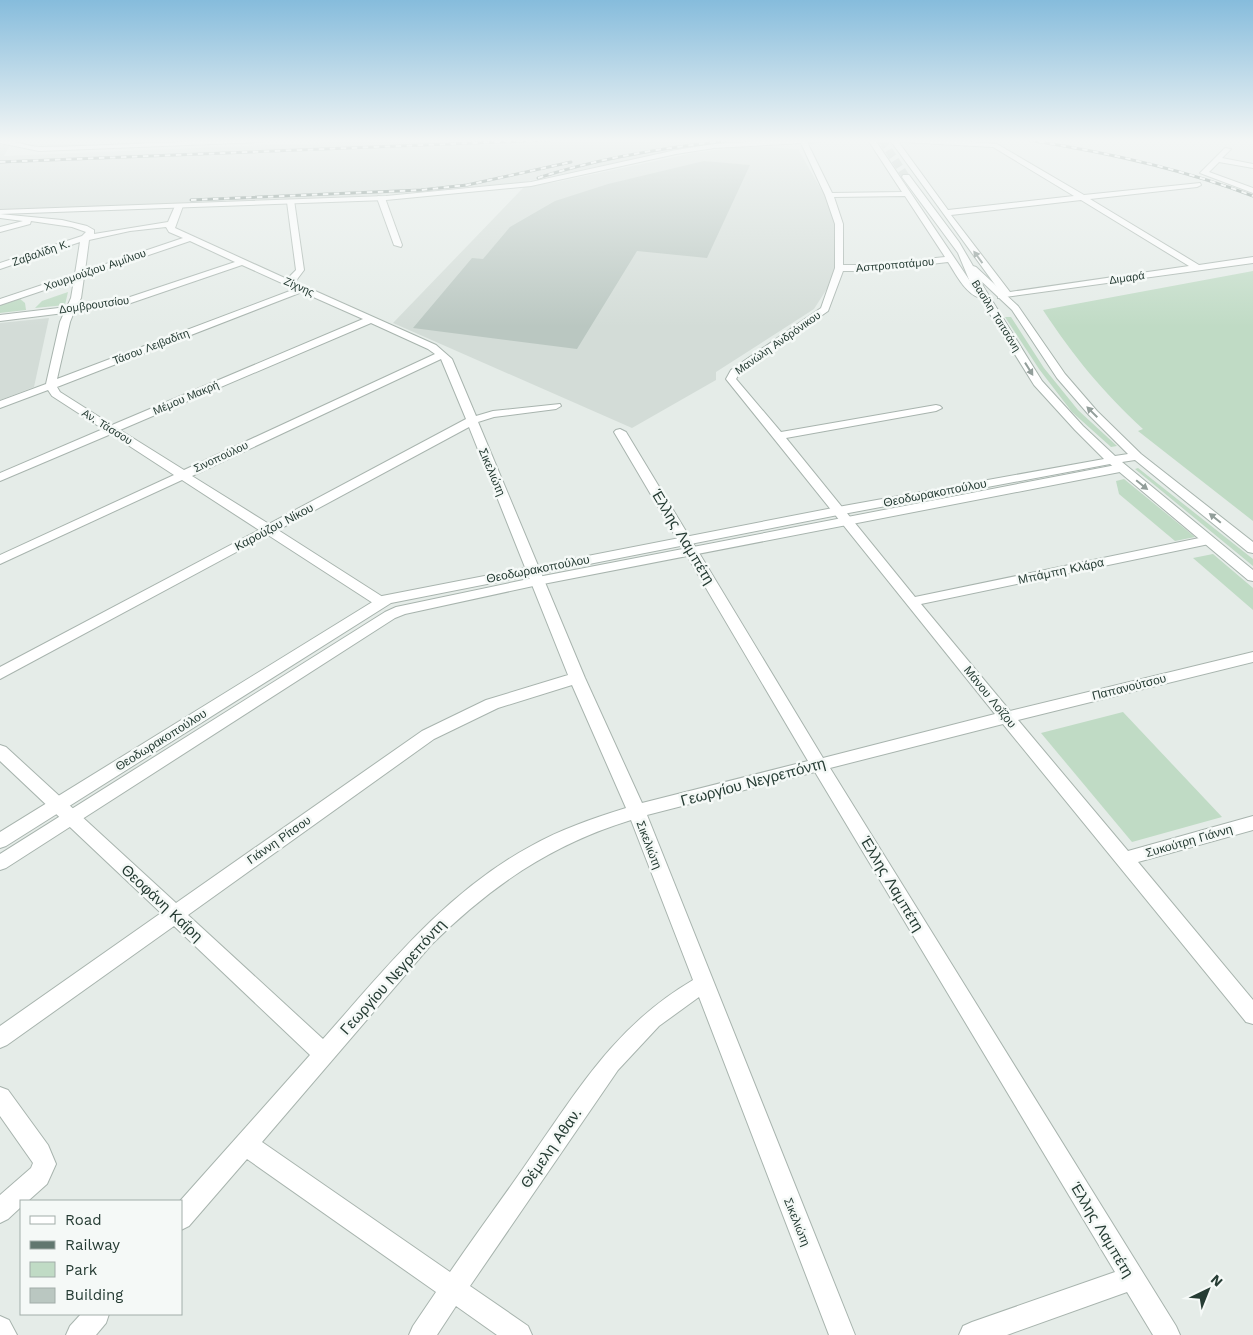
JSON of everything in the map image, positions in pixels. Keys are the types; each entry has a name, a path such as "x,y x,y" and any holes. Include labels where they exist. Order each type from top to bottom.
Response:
{"street":[{"path":"0,214 283,202"},
{"path":"287,282 294,279 300,270 291,202"},
{"path":"382,202 398,245"},
{"name":"Μανώλη Ανδρόνικου","path":"732,376 825,310 839,268 839,224 832,202"},
{"path":"914,202 969,286 984,296"},
{"path":"925,202 962,252 970,266"},
{"name":"Βασίλη Τσιτσάνη","path":"938,202 1018,312 1070,388 1138,456 1253,549"},
{"path":"946,213 1036,202"},
{"path":"1090,202 1198,268"},
{"path":"170,224 179,206"},
{"path":"0,214 84,228 91,232 85,238 76,298 65,322 51,385"},
{"path":"0,230 32,220"},
{"name":"Ζίχνης","path":"170,224 172,230 372,319 432,347 445,357"},
{"name":"Ζαβαλίδη Κ.","path":"0,266 85,238 130,229 170,224"},
{"name":"Χουρμούζιου Αιμίλιου","path":"0,302 191,238"},
{"name":"Ασπροποτάμου","path":"839,268 870,268 951,260"},
{"name":"Διμαρά","path":"1005,296 1253,260"},
{"name":"Δομβρουτσίου","path":"0,318 128,301 242,262"},
{"name":"Βασίλη Τσιτσάνη","path":"970,266 1005,296"},
{"name":"Βασίλη Τσιτσάνη","path":"970,266 970,272 1038,383 1079,428 1116,464 1253,577"},
{"name":"Τάσου Λειβαδίτη","path":"0,405 302,289"},
{"name":"Μέμου Μακρή","path":"0,477 372,319"},
{"name":"Σικελιώτη","path":"445,357 577,678 637,812 842,1335"},
{"name":"Σινοπούλου","path":"0,560 445,357"},
{"name":"Μάνου Λοΐζου","path":"732,376 733,383 779,436 1006,717 1253,1015"},
{"name":"Αν. Τάσσου","path":"51,385 56,394 381,602"},
{"name":"Καρούζου Νίκου","path":"0,674 471,420 493,414 556,406"},
{"path":"779,436 936,408"},
{"name":"Έλλης Λαμπέτη","path":"620,432 819,764 1167,1335"},
{"path":"0,863 65,811 390,615 411,607 536,576 1116,464 1138,456"},
{"name":"Μπάμπη Κλάρα","path":"912,602 1209,540"},
{"name":"Θεοδωρακοπούλου","path":"0,842 65,811 381,602 394,597 536,576"},
{"name":"Παπανούτσου","path":"1006,717 1253,656"},
{"name":"Γιάννη Ρίτσου","path":"0,1038 428,734 492,704 577,678"},
{"name":"Γεωργίου Νεγρεπόντη","path":"182,1217 424,939 455,910 524,858 557,841 637,812 1006,717"},
{"name":"Θεοφάνη Καΐρη","path":"0,751 324,1054"},
{"name":"Συκούτρη Γιάννη","path":"1124,859 1253,823"},
{"name":"Θέμελη Αθαν.","path":"422,1335 453,1288 627,1042 660,1011 703,984"},
{"path":"0,1098 40,1153 45,1164 39,1176 0,1211"},
{"path":"246,1144 519,1335"},
{"path":"972,1335 1132,1278"},
{"path":"79,1335 97,1315"},
{"path":"0,1330 4,1335"}],"shaded area":[{"path":"0,202 223,202 0,210"},
{"path":"509,202 828,202 834,219 837,273 814,309 716,372 716,380 632,428 393,323"},
{"path":"49,318 34,387 0,400 0,323"}],"green space":[{"path":"1253,271 1253,521 1138,431 1143,429 1089,373 1043,310"},
{"path":"68,292 65,305 35,308 42,301"},
{"path":"19,298 25,303 26,310 0,313 0,305"},
{"path":"1005,317 1011,317 1044,368 1078,410 1117,446 1111,447 1072,412 1039,369"},
{"path":"1138,468 1253,559 1253,566 1135,469"},
{"path":"1124,479 1195,537 1175,541 1119,494 1116,481"},
{"path":"1213,554 1253,588 1253,610 1193,558"},
{"path":"1123,712 1222,817 1132,842 1041,733"}],"building":[{"path":"553,202 733,202 707,258 637,251 577,349 413,328 472,258 483,259 510,227"}]}
